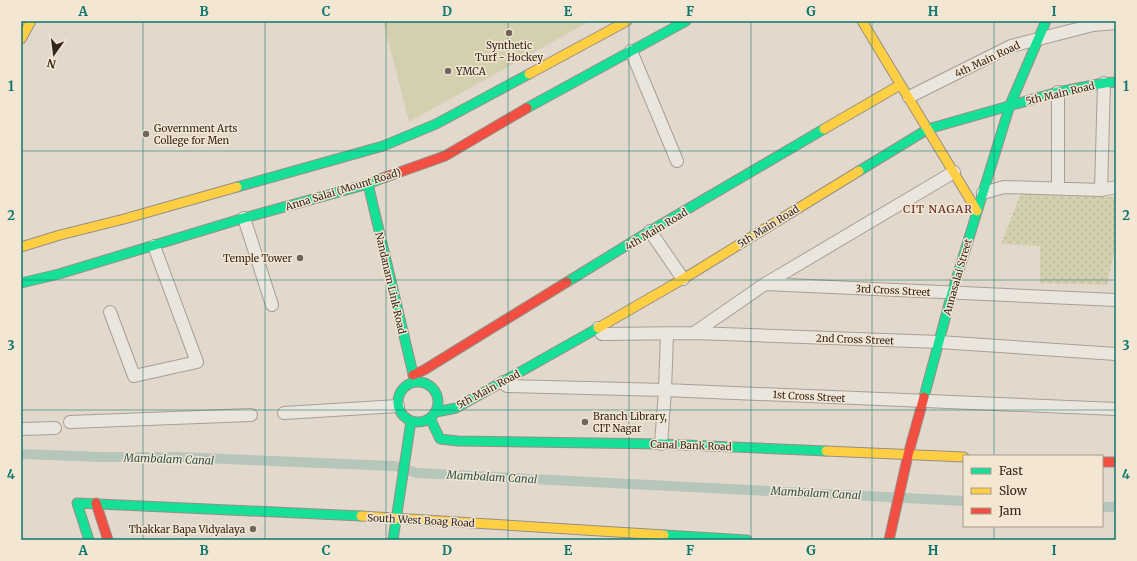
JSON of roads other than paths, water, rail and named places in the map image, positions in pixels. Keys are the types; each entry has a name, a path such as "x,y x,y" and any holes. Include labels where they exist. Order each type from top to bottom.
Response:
{"street":[{"path":"21,39 31,21"},
{"path":"21,247 383,146 436,124 627,21"},
{"name":"Anna Salai (Mount Road)","path":"21,283 154,246 244,218 368,184 445,156 533,104 686,21"},
{"path":"862,21 977,211"},
{"name":"Annasalai Street","path":"889,540 908,455 952,293 1010,105 1046,21"},
{"name":"4th Main Road","path":"909,97 1011,46 1092,25 1116,23"},
{"path":"631,51 677,161"},
{"path":"1102,190 1110,82"},
{"name":"5th Main Road","path":"433,415 456,408 683,279 928,129 1058,92 1110,82"},
{"name":"4th Main Road","path":"414,378 424,370 650,231 900,86"},
{"path":"1058,92 1058,188"},
{"path":"694,333 765,284 954,172"},
{"name":"Nandanam Link Road","path":"368,184 414,378"},
{"path":"983,192 1004,187 1102,190 1116,187"},
{"path":"244,218 272,305"},
{"path":"650,231 683,279"},
{"path":"21,237 60,235"},
{"path":"110,312 134,376 197,362 154,246"},
{"name":"3rd Cross Street","path":"765,284 1116,300"},
{"name":"2nd Cross Street","path":"598,328 602,334 694,333 939,342 1116,354"},
{"path":"661,444 667,334"},
{"path":"414,378 428,384 436,394 438,406 433,415 418,422 411,421 403,415 398,406 397,399 399,393 403,387 409,384 414,378"},
{"name":"1st Cross Street","path":"503,382 507,386 665,390 1116,409"},
{"path":"284,413 398,406"},
{"path":"70,422 251,415"},
{"name":"Canal Bank Road","path":"433,415 440,439 458,441 661,444 963,457"},
{"path":"393,540 411,421"},
{"path":"21,429 55,428"},
{"path":"1103,462 1116,462"},
{"name":"South West Boag Road","path":"89,540 77,503 397,518 747,540"},
{"path":"96,503 108,540"}],"waterway":[{"name":"Mambalam Canal","path":"21,454 101,457 177,457 394,466 417,473 963,501"},
{"name":"Mambalam Canal","path":"1103,507 1116,507"}],"place":[{"name":"Synthetic Turf - Hockey","path":"509,33"},
{"name":"YMCA","path":"448,71"},
{"name":"Government Arts College for Men","path":"146,134"},
{"name":"Temple Tower","path":"300,258"},
{"name":"Branch Library, CIT Nagar","path":"585,422"},
{"name":"Thakkar Bapa Vidyalaya","path":"253,529"}],"district":[{"name":"CIT NAGAR","path":"938,209"}]}
